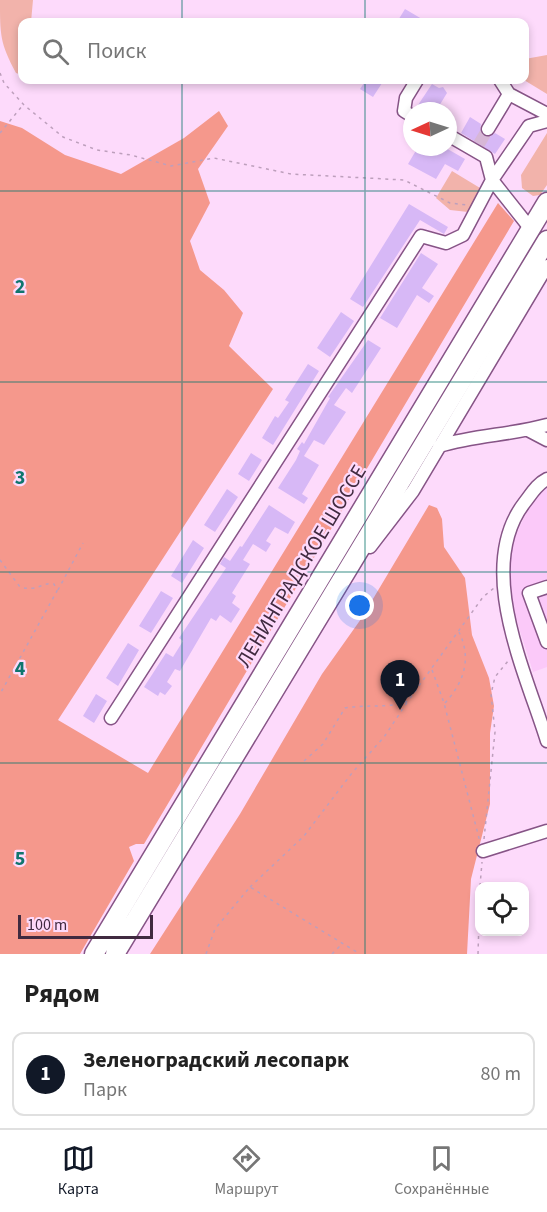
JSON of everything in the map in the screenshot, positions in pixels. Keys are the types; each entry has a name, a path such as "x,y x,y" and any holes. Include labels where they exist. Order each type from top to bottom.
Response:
{"highway":[{"name":"ЛЕНИНГРАДСКОЕ ШОССЕ","path":"94,954 547,202"},
{"name":"ЛЕНИНГРАДСКОЕ ШОССЕ","path":"115,954 547,240"}],"lane":[{"path":"405,102 415,84"},
{"path":"503,84 509,94 547,114"},
{"path":"488,129 509,94"},
{"path":"111,718 421,236 446,243 463,235 492,180 529,126 547,121"},
{"path":"457,139 477,147 486,157 492,180 530,228"},
{"path":"336,590 413,491 547,266"},
{"path":"440,446 466,437 528,430 547,425"},
{"path":"528,430 547,440"},
{"path":"547,479 540,483 517,511 504,545 503,585 516,651 547,741"},
{"path":"547,587 529,593 547,642"},
{"path":"483,851 547,831"}],"path":[{"path":"0,73 4,83 24,105 63,137 97,150 131,155 171,166 214,158 291,174 404,180 450,202 468,205"},
{"path":"0,133 24,105"},
{"path":"0,694 84,543"},
{"path":"0,560 20,587 39,589 48,583 54,584 57,591"},
{"path":"206,954 214,929 250,887 304,837 352,773 384,737 483,597 491,589 503,585"},
{"path":"444,703 459,688 466,669 465,644 459,632"},
{"path":"480,882 495,732 491,694 495,677 516,651"},
{"path":"432,670 444,703 483,851"},
{"path":"304,761 323,744 345,708 366,704 395,706 408,701"},
{"path":"250,887 360,954"},
{"path":"478,954 479,936"},
{"path":"332,954 343,943"}],"shaded area":[{"path":"0,0 33,0 31,18 18,18 18,74 7,54 1,31"},
{"path":"547,55 547,94 529,83 529,58"},
{"path":"219,111 228,126 198,169 210,203 190,241 200,270 224,290 243,313 229,346 273,389 58,720 148,773 498,203 514,221 144,844 129,847 134,861 80,954 0,954 0,121 22,128 65,155 121,174 184,138"},
{"path":"547,133 547,185 540,195 533,196 522,188 521,175"},
{"path":"452,171 485,191 468,212 450,210 436,198"},
{"path":"547,486 547,667 533,672 511,603 510,548 528,509"},
{"path":"429,505 437,508 442,519 444,547 465,578 472,635 489,678 494,706 490,733 490,804 471,879 467,954 150,954 240,814 322,674 361,619"}],"building":[{"path":"405,9 420,18 399,18"},
{"path":"363,84 381,84 373,97 360,89"},
{"path":"432,84 439,88 443,87 447,93 442,102 420,102"},
{"path":"470,117 481,124 480,129 483,136 488,137 495,133 505,139 495,154 461,133"},
{"path":"457,154 465,159 458,171 445,164 436,179 408,164 413,156"},
{"path":"409,204 448,227 444,234 420,220 363,307 350,299"},
{"path":"421,253 438,264 422,288 434,296 429,303 417,295 397,328 380,318"},
{"path":"341,312 354,321 330,357 317,348"},
{"path":"368,340 381,348 352,393 346,388 334,405 346,412 324,445 314,440 304,456 319,465 302,494 308,498 304,504 278,488 296,460 300,451 297,449 302,442 304,444 330,398 328,397"},
{"path":"308,364 319,371 273,445 262,438 275,416 278,418 289,402 285,400"},
{"path":"251,453 262,460 249,481 238,474"},
{"path":"227,489 238,497 215,532 204,525"},
{"path":"269,505 295,522 288,534 275,527 266,541 271,544 266,552 253,544 243,560 250,564 232,593 236,596 232,603 240,609 231,623 220,615 216,621 211,618 180,671 175,669 167,682 172,686 165,695 160,692 158,696 144,687 166,653 173,657 183,641 179,638 226,568 220,564 224,557 230,561 240,546 242,547"},
{"path":"193,540 204,548 182,583 171,576"},
{"path":"161,591 173,598 151,633 139,626"},
{"path":"128,643 139,650 118,686 106,678"},
{"path":"96,694 107,701 94,723 83,716"}],"tunnel":[{"path":"479,144 488,129"}],"place":[{"name":"Зеленоградский лесопарк","path":"400,710"}]}
